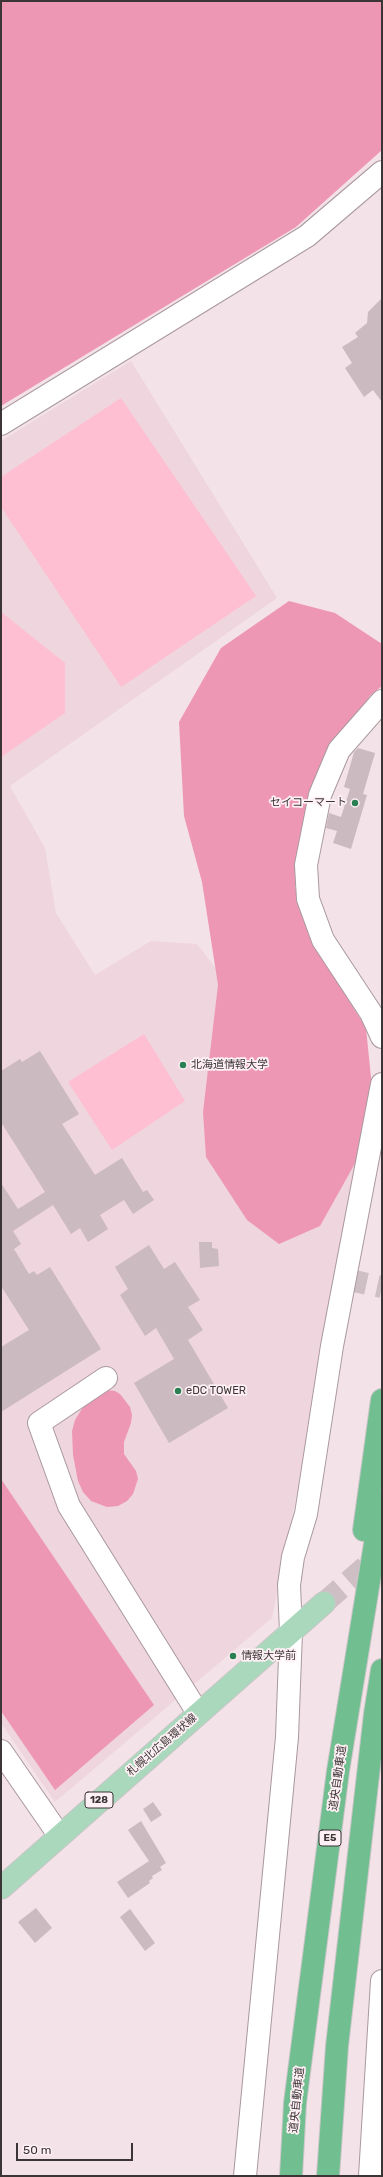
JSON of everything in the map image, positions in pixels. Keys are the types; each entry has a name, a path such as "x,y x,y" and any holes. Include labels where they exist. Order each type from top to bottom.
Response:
{"highway":[{"path":"338,1771 368,1492 382,1400"},
{"name":"道央自動車道","path":"291,2176 295,2103 338,1771 382,1501"},
{"path":"328,2176 337,2046 375,1714 382,1670"}],"main road":[{"name":"札幌北広島環状線","path":"1,1888 324,1603"}],"street":[{"path":"1,424 307,236 382,172"},
{"path":"382,701 339,750 320,795 306,865 308,899 323,940 371,1013 382,1037"},
{"path":"245,2176 287,1737 291,1632 289,1585 293,1557 306,1514 332,1346 382,1084"},
{"path":"106,1378 39,1422 69,1506 198,1713"},
{"path":"1,1751 59,1836"},
{"path":"370,2176 381,2020 382,1981"}],"shaded area":[{"path":"1,1 382,1 382,150 296,227 1,406"},
{"name":"北海道情報大学","path":"131,361 277,598 10,786 45,848 56,913 95,975 151,941 197,944 239,998 367,1095 315,1402 272,1618 55,1802 1,1723 1,441"},
{"path":"121,398 256,596 121,687 1,507 1,477"},
{"path":"289,601 335,613 382,644 382,686 370,696 319,768 295,887 329,968 366,1028 373,1097 358,1158 320,1226 279,1244 247,1220 206,1157 203,1112 218,985 202,882 184,816 179,722 221,648"},
{"path":"1,612 65,663 65,713 1,757"},
{"path":"144,1034 185,1101 112,1150 68,1082"},
{"path":"107,1390 115,1391 120,1394 130,1407 132,1415 131,1423 124,1442 124,1454 136,1471 138,1479 133,1494 127,1501 118,1506 107,1507 91,1501 83,1492 78,1481 73,1455 72,1431 75,1420 85,1404"},
{"path":"1,1479 154,1705 55,1790 1,1711"}],"building":[{"path":"382,298 382,402 373,390 364,397 345,368 352,363 342,347 358,337 355,333 367,323 368,312"},
{"name":"セイコーマート","path":"358,748 375,753 363,794 367,795 351,849 333,843 337,831 326,828 329,813 341,817 350,789 344,787 354,752"},
{"path":"40,1051 79,1114 62,1124 95,1175 122,1158 143,1192 147,1190 154,1200 133,1214 124,1200 100,1215 108,1229 88,1242 80,1228 71,1234 53,1205 13,1231 21,1244 14,1249 29,1274 34,1271 37,1275 50,1267 101,1349 1,1412 1,1347 29,1330 1,1286 1,1183 18,1209 45,1192 1,1122 1,1071 20,1059 22,1062"},
{"path":"199,1242 212,1242 212,1248 218,1249 219,1266 200,1268"},
{"path":"149,1245 164,1269 175,1262 200,1300 188,1307 203,1330 188,1340 228,1408 169,1443 134,1383 174,1359 156,1328 145,1336 120,1295 128,1289 115,1267"},
{"path":"153,1802 162,1815 151,1822 143,1809"},
{"path":"141,1821 166,1863 160,1867 162,1870 152,1876 153,1878 149,1881 150,1883 128,1898 117,1882 149,1861 128,1830"},
{"path":"36,1908 52,1928 35,1943 18,1922"},
{"path":"130,1909 155,1943 145,1951 120,1917"}],"tunnel":[{"path":"345,1279 382,1287"},
{"path":"324,1603 381,1553"}],"place":[{"name":"セイコーマート","path":"355,803"},
{"name":"北海道情報大学","path":"183,1065"},
{"name":"eDC TOWER","path":"178,1391"},
{"name":"情報大学前","path":"233,1656"}]}
